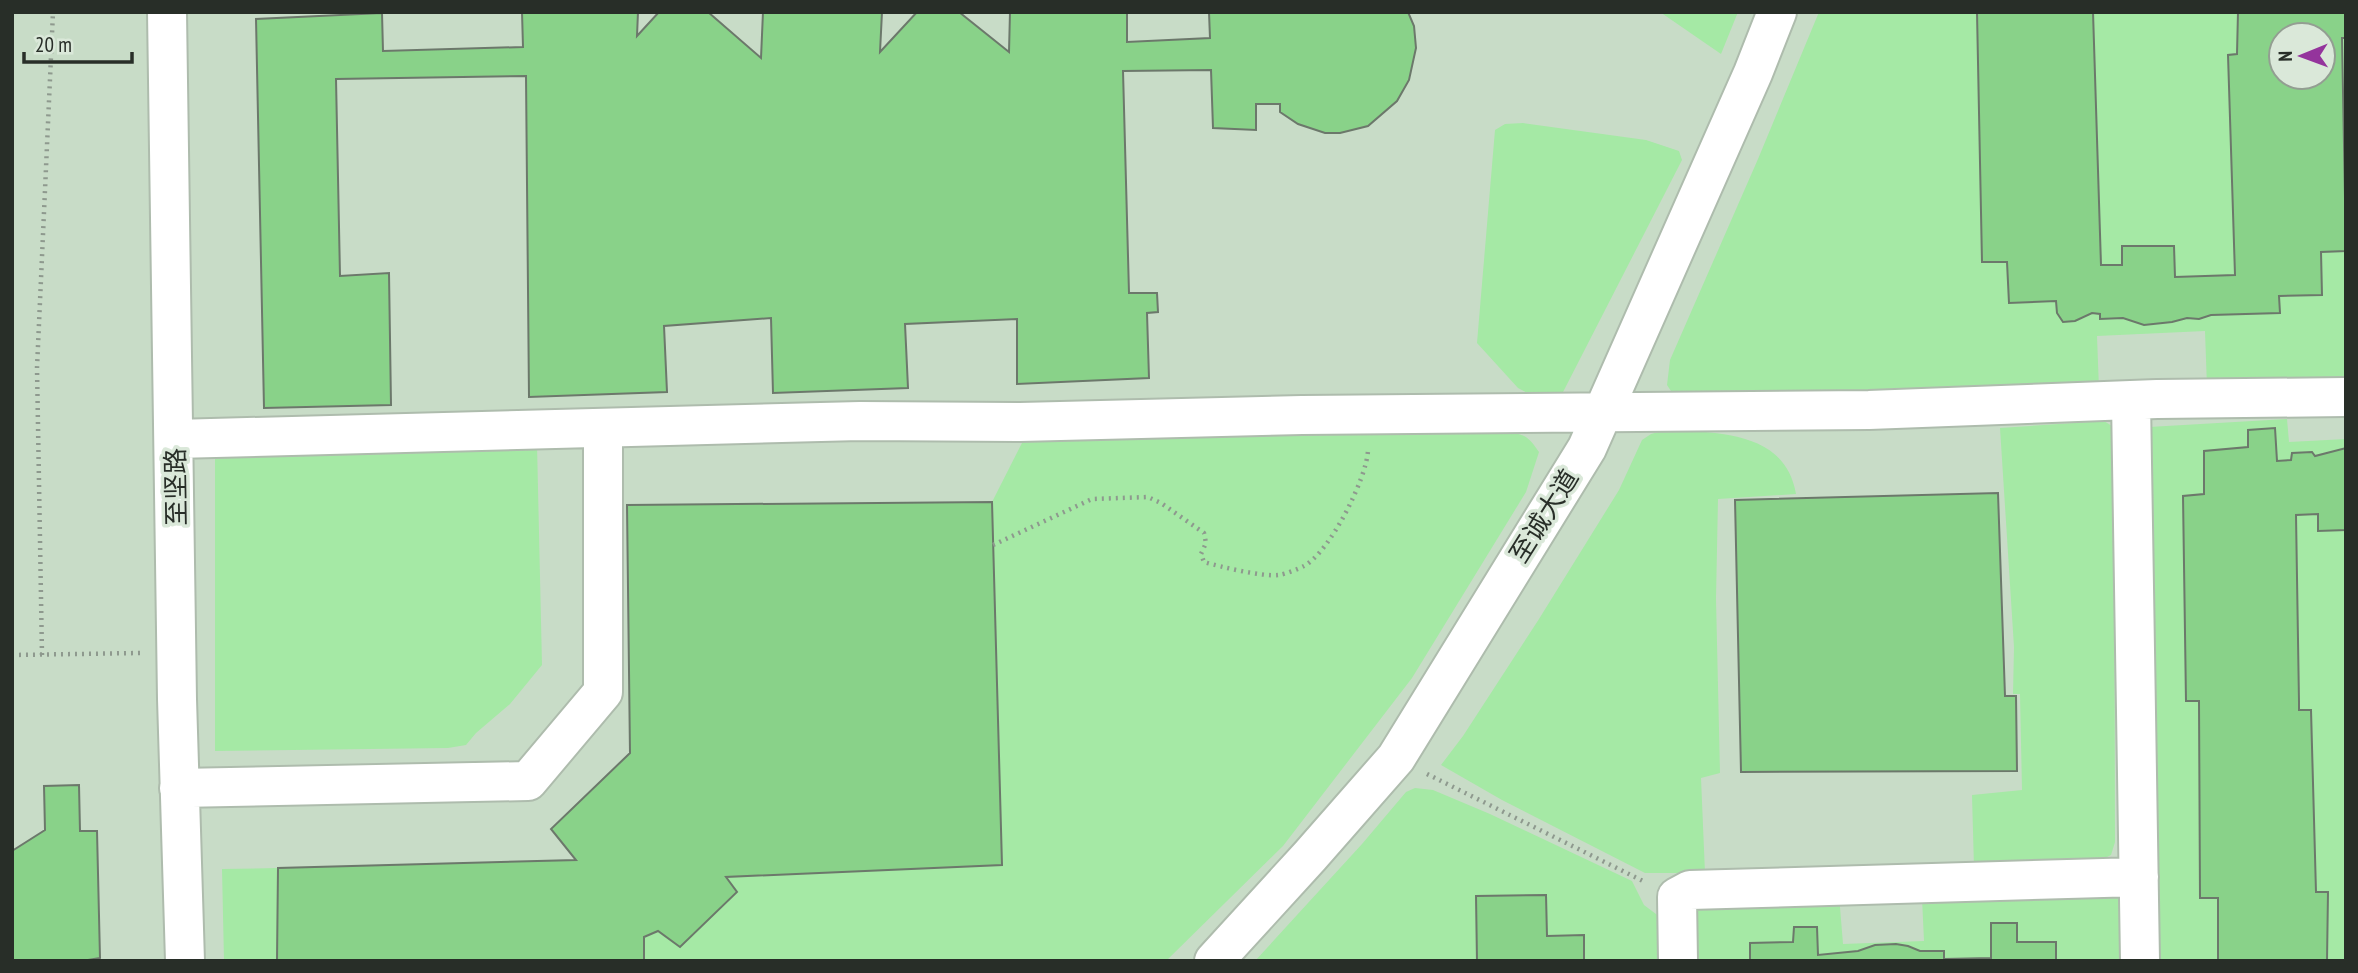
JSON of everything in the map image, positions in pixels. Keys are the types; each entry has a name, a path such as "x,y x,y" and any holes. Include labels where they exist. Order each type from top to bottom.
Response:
{"street":[{"name":"至坚路","path":"167,12 177,652 185,961"},
{"name":"至诚大道","path":"1214,961 1396,758 1587,447 1753,73 1777,12"},
{"path":"175,439 860,421 1020,422 1370,414 1869,410 2131,400 2346,397"},
{"path":"2131,400 2140,961"},
{"path":"180,788 528,781 603,691 603,428"},
{"path":"1678,961 1677,897 1690,890 2139,877"}],"path":[{"path":"42,655 37,368 53,12"},
{"path":"993,545 1091,499 1148,497 1204,533 1206,544 1200,554 1204,562 1278,575 1287,572 1306,565 1320,550 1352,502 1368,463 1370,414"},
{"path":"12,655 177,652"},
{"path":"1396,758 1677,897"}],"shaded area":[{"path":"12,12 2346,12 2346,961 12,961"}],"green space":[{"path":"1660,12 1738,12 1721,54"},
{"path":"1819,12 2346,12 2346,386 2207,387 2205,331 2097,336 2099,389 1677,400 1667,385 1670,360"},
{"path":"1523,123 1646,140 1679,151 1682,160 1561,396 1535,397 1518,388 1477,343 1495,130 1505,124"},
{"path":"2287,419 2289,442 2346,439 2346,961 2147,961 2149,427"},
{"path":"2104,421 2112,426 2114,435 2115,842 2111,855 2101,860 1974,868 1972,795 2022,790 2020,694 2013,694 2014,647 2000,428"},
{"path":"1670,429 1729,435 1764,447 1779,458 1789,473 1796,494 1718,499 1716,599 1720,773 1701,778 1705,873 1645,873 1502,800 1441,765 1463,736 1539,619 1619,490 1642,440 1651,434"},
{"path":"1505,432 1525,437 1539,452 1526,492 1412,678 1283,846 1166,961 644,961 644,937 658,931 680,947 737,892 726,877 992,502 1026,435"},
{"path":"537,444 542,665 510,704 466,745 448,748 215,751 215,455"},
{"path":"1415,788 1433,790 1490,814 1632,881 1644,905 1660,917 1668,961 1255,961 1406,792"},
{"path":"278,868 277,961 224,961 222,869"},
{"path":"2131,888 2133,961 1688,961 1692,912 1703,907 1839,895 1843,944 1924,941 1922,898"}],"building":[{"path":"522,12 638,12 637,36 659,12 708,12 761,58 763,12 882,12 880,52 917,12 959,12 1009,52 1010,12 1127,12 1127,42 1210,38 1209,12 1408,12 1414,26 1416,48 1409,80 1397,101 1368,126 1340,133 1325,133 1298,124 1280,112 1280,104 1256,104 1256,130 1213,128 1211,70 1123,71 1129,293 1157,293 1158,312 1147,313 1149,378 1017,384 1017,319 905,324 908,388 773,393 771,318 664,326 667,392 529,397 526,76 336,79 340,276 389,273 391,405 264,408 256,19 382,13 383,51 523,47"},
{"path":"1977,12 2093,12 2101,265 2122,265 2122,246 2174,246 2175,277 2235,275 2228,55 2237,54 2238,12 2346,12 2346,38 2342,38 2346,251 2321,252 2322,295 2279,296 2280,313 2211,315 2199,319 2187,318 2144,325 2123,318 2100,319 2100,314 2092,313 2075,321 2063,322 2057,313 2056,301 2009,303 2007,262 1982,262"},
{"path":"2275,428 2277,461 2291,460 2292,453 2312,452 2315,456 2346,448 2346,530 2318,531 2318,514 2296,515 2299,710 2311,710 2316,892 2328,892 2327,961 2218,961 2218,898 2200,898 2199,701 2186,701 2183,496 2204,494 2204,451 2248,447 2248,430"},
{"path":"1998,493 2005,696 2016,696 2017,771 1741,772 1735,500"},
{"path":"992,502 1002,865 726,877 737,892 680,947 658,931 644,937 644,961 277,961 278,868 576,860 551,829 630,753 627,505"},
{"path":"79,785 80,831 97,831 100,958 82,961 12,961 12,851 45,830 44,786"},
{"path":"1546,895 1547,936 1584,935 1584,961 1477,961 1476,896"},
{"path":"1991,923 2017,923 2017,942 2056,942 2056,961 1750,961 1750,943 1793,942 1794,927 1817,927 1818,955 1896,944 1920,951 1944,951 1944,959 1991,958"}]}
